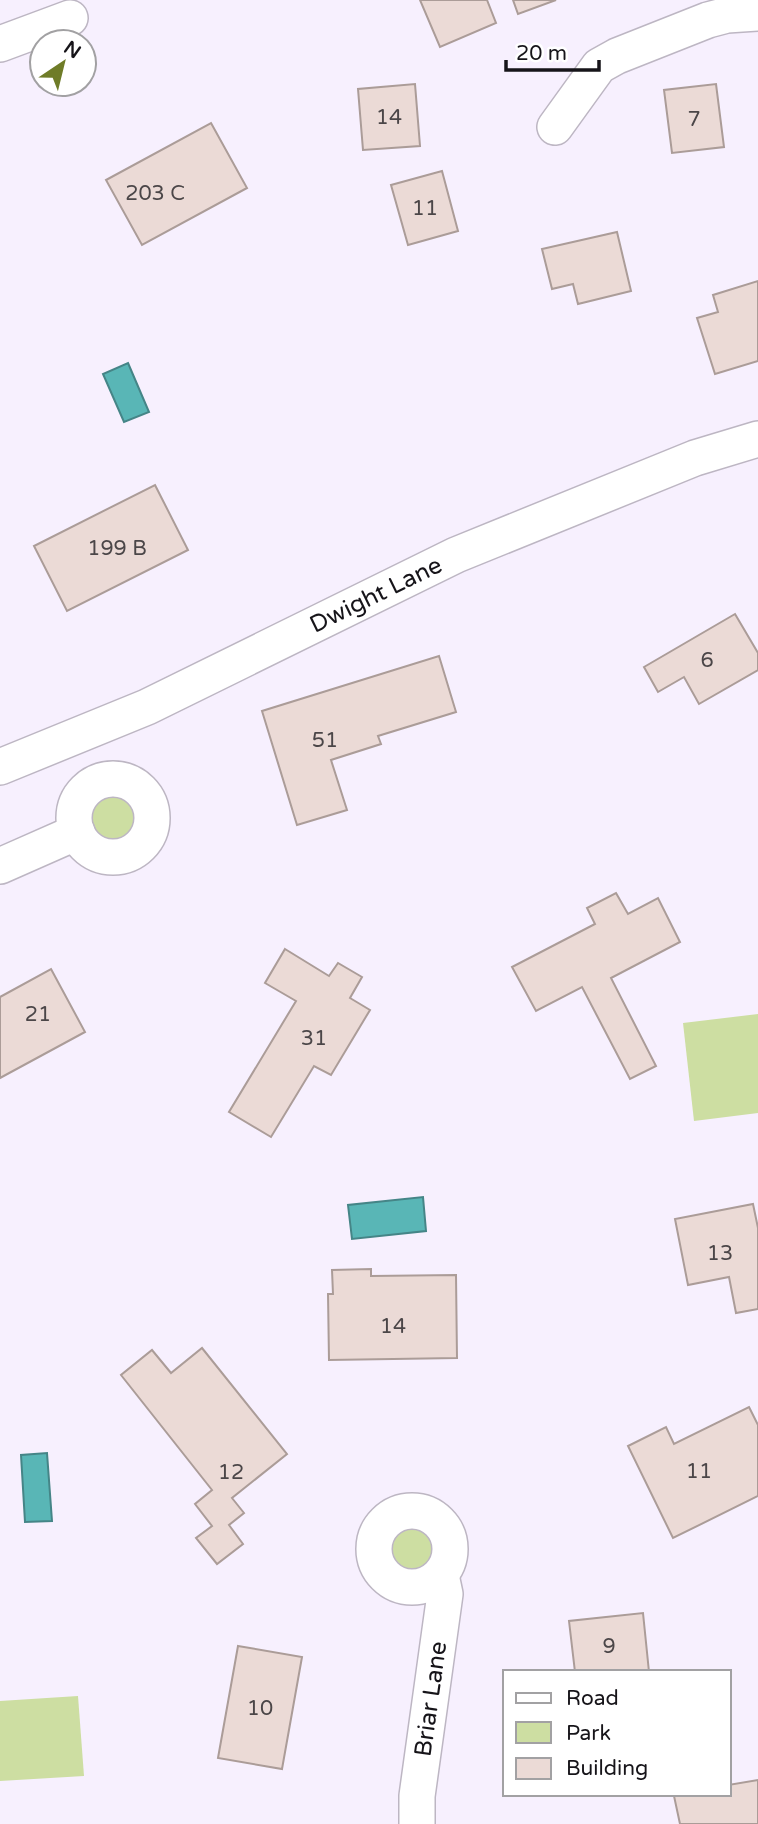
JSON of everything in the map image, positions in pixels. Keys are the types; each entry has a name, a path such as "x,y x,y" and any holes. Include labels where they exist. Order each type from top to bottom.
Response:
{"street":[{"path":"555,127 599,66 617,56 708,20 727,15 758,13"},
{"path":"0,44 70,18"},
{"name":"Dwight Lane","path":"0,767 147,707 456,555 695,458 758,439"},
{"path":"0,866 77,832"},
{"name":"Briar Lane","path":"417,1824 417,1796 445,1594 440,1575"}],"green space":[{"path":"112,788 123,790 136,801 141,817 139,828 128,841 112,846 101,844 88,833 83,817 85,806 96,793"},
{"path":"758,1014 758,1113 694,1121 683,1023"},
{"path":"412,1521 423,1523 436,1534 441,1550 439,1561 428,1574 412,1579 401,1577 388,1566 383,1550 385,1539 396,1526"},
{"path":"78,1696 84,1776 0,1781 0,1701"}],"shaded area":[{"path":"128,363 149,412 124,422 103,374"},
{"path":"423,1197 426,1231 352,1239 348,1205"},
{"path":"47,1453 52,1521 25,1522 21,1455"}],"building":[{"path":"420,0 487,0 496,23 440,47"},
{"path":"513,0 556,0 518,14"},
{"path":"415,84 420,146 363,150 358,89"},
{"path":"716,84 724,147 672,153 664,90"},
{"path":"211,123 247,188 142,245 106,180"},
{"path":"442,171 458,231 408,245 391,185"},
{"path":"617,232 631,291 578,304 573,284 552,289 542,249"},
{"path":"758,281 758,361 715,374 697,318 718,312 713,295"},
{"path":"155,485 188,550 67,611 34,546"},
{"path":"735,614 758,653 758,670 699,704 684,677 658,692 644,667"},
{"path":"439,656 456,712 378,736 381,744 331,760 347,810 297,825 262,711"},
{"path":"616,893 628,914 658,898 680,942 611,978 656,1066 630,1079 582,987 536,1011 512,967 595,924 587,908"},
{"path":"285,949 329,976 338,963 362,977 350,998 370,1010 331,1075 314,1066 271,1137 229,1112 296,1001 265,983"},
{"path":"51,969 85,1032 0,1078 0,997"},
{"path":"753,1204 758,1228 758,1309 736,1313 729,1277 688,1285 675,1219"},
{"path":"371,1269 371,1276 456,1275 457,1358 329,1360 328,1294 333,1294 332,1270"},
{"path":"202,1348 287,1454 232,1498 244,1513 229,1525 243,1544 217,1564 196,1538 212,1526 195,1504 212,1490 121,1375 152,1350 171,1373"},
{"path":"749,1407 758,1425 758,1496 673,1538 628,1446 666,1427 674,1444"},
{"path":"643,1613 649,1670 575,1670 569,1621"},
{"path":"238,1646 302,1657 282,1769 218,1758"},
{"path":"758,1780 758,1824 680,1824 674,1796 730,1796 730,1785"}]}
